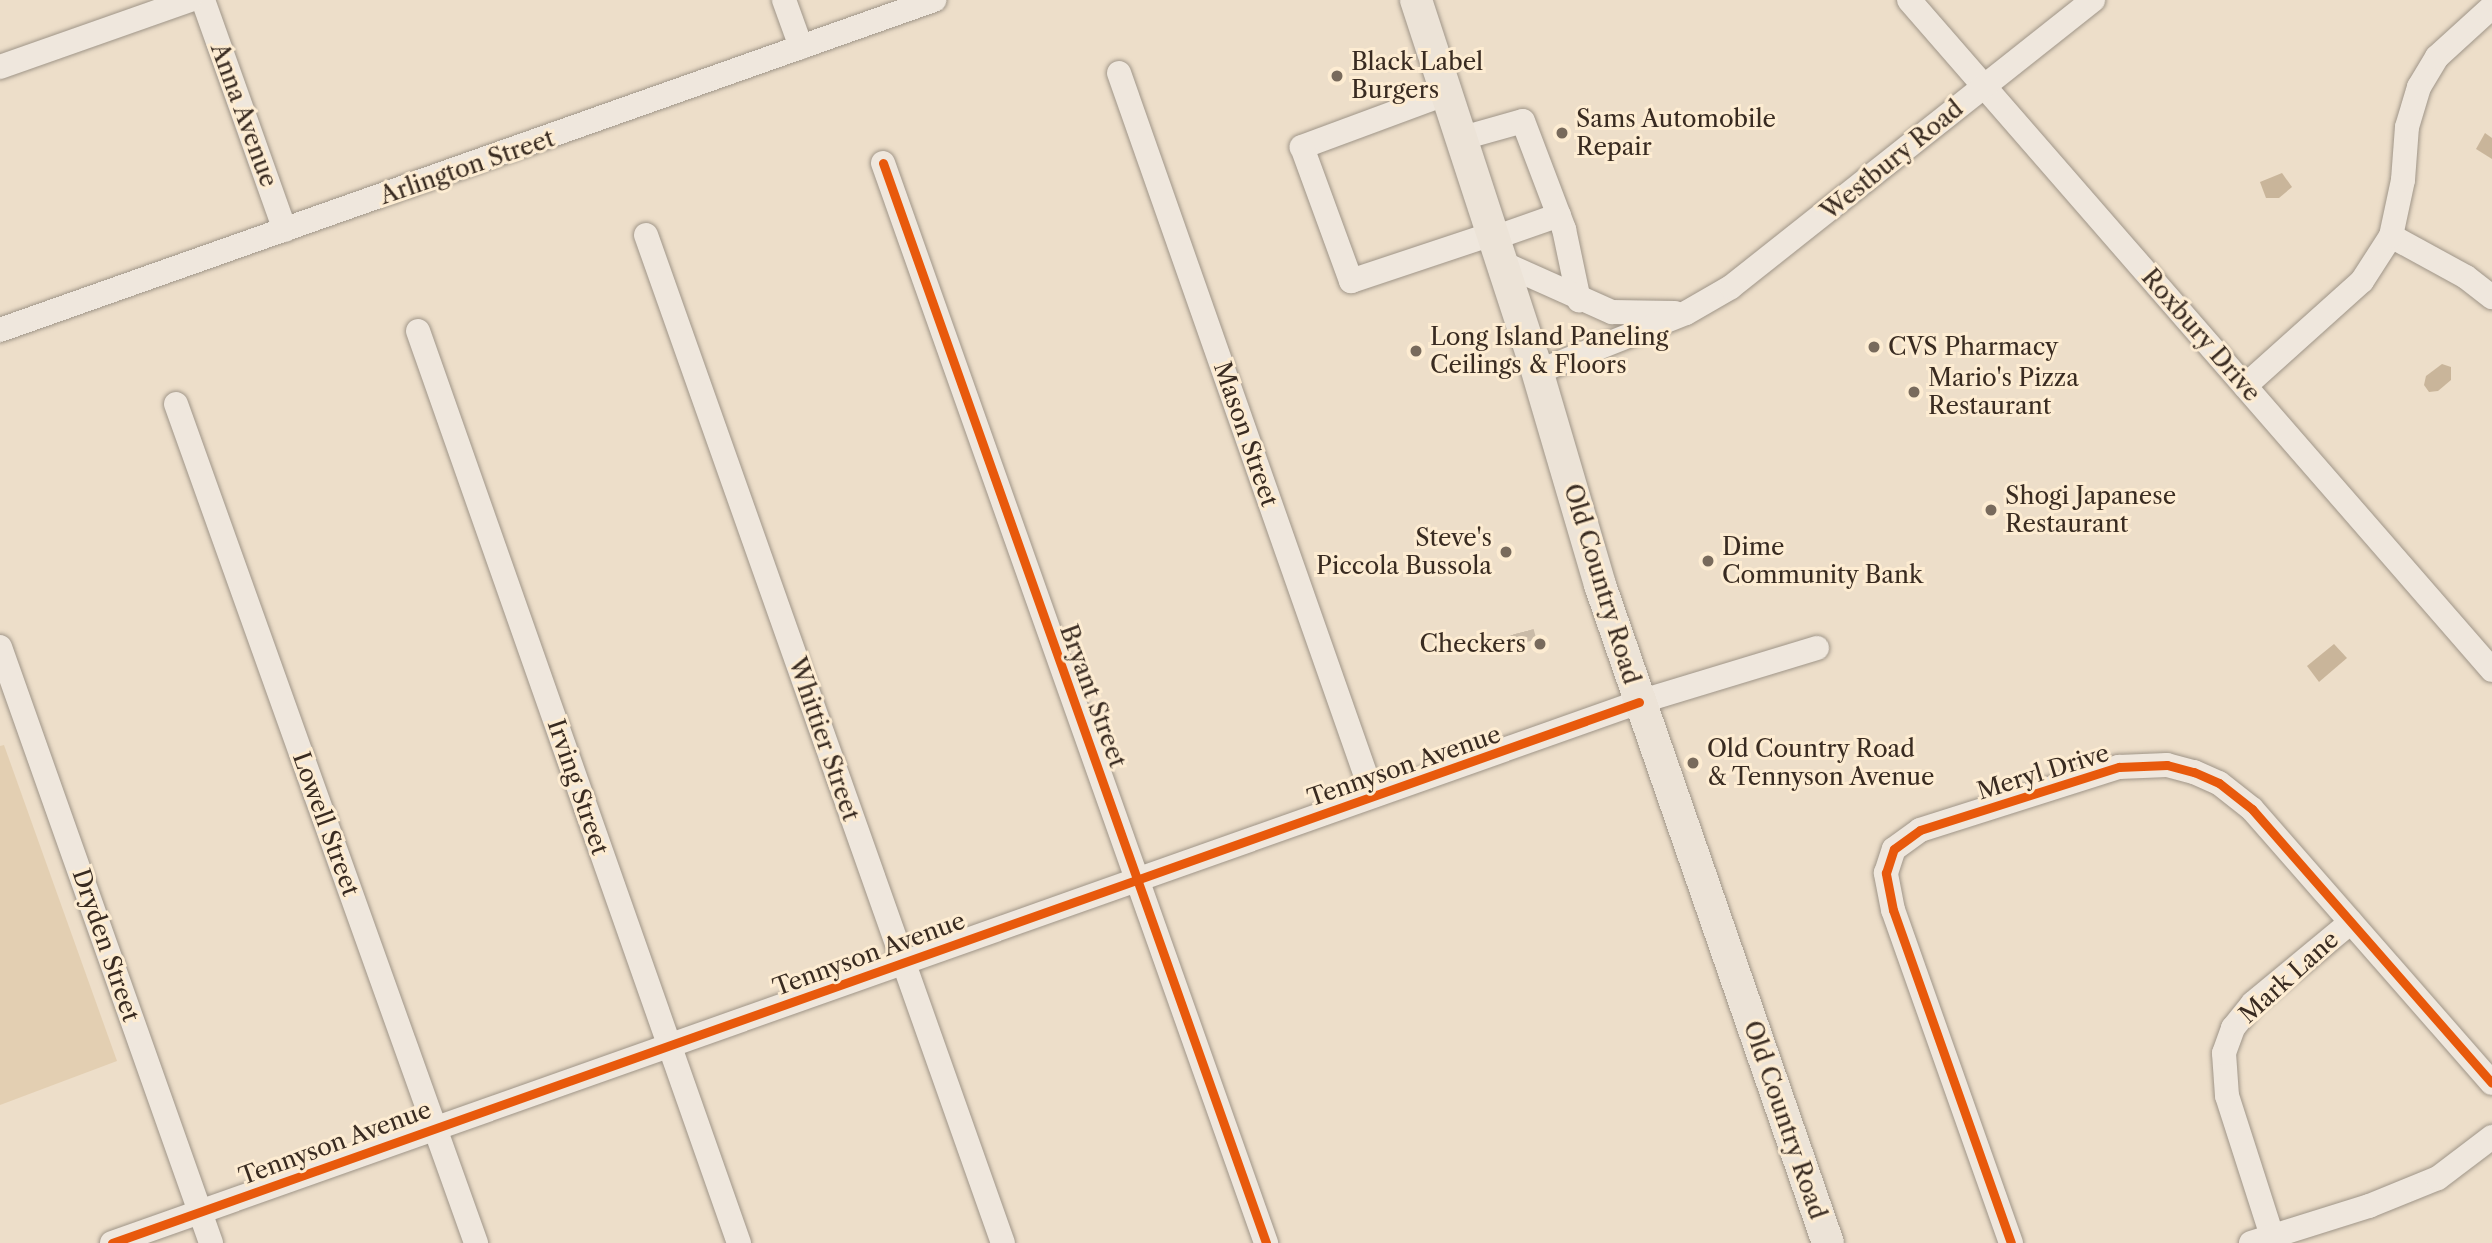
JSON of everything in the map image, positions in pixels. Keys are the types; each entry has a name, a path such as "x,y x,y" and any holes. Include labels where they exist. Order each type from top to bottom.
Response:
{"main road":[{"name":"Old Country Road","path":"1416,0 1493,245 1537,372 1639,702 1828,1243"}],"street":[{"path":"0,67 190,0"},
{"name":"Anna Avenue","path":"203,0 285,230"},
{"path":"784,0 801,47"},
{"name":"Arlington Street","path":"0,330 934,0"},
{"name":"Roxbury Drive","path":"1909,0 2492,670"},
{"name":"Westbury Road","path":"1537,372 1686,313 1731,288 2093,0"},
{"path":"2245,386 2348,296 2391,236 2403,180 2407,127 2419,88 2437,57 2492,7"},
{"name":"Mason Street","path":"1119,73 1373,796"},
{"path":"1445,94 1302,147 1351,282 1493,245 1559,215"},
{"path":"1459,139 1523,121 1559,215 1579,300"},
{"name":"Bryant Street","path":"883,163 1266,1243"},
{"name":"Whittier Street","path":"646,235 1003,1243"},
{"path":"2391,236 2466,277 2492,297"},
{"name":"Westbury Road","path":"1493,245 1579,300 1612,312 1686,313"},
{"name":"Irving Street","path":"418,331 739,1243"},
{"name":"Lowell Street","path":"176,404 476,1243"},
{"name":"Dryden Street","path":"0,647 211,1243"},
{"name":"Tennyson Avenue","path":"112,1243 1639,702 1817,648"},
{"name":"Meryl Drive","path":"2011,1243 1894,910 1886,873 1894,849 1920,830 2119,767 2167,765 2219,783 2252,809 2492,1083"},
{"name":"Mark Lane","path":"2262,1239 2227,1096 2224,1053 2233,1028 2253,1003 2351,922"},
{"path":"2262,1239 2369,1206 2438,1178 2492,1136"}],"shaded area":[{"path":"2485,133 2492,138 2492,159 2476,149"},
{"path":"2282,173 2292,187 2279,198 2266,198 2260,182"},
{"path":"2442,364 2451,367 2451,380 2438,391 2429,392 2424,385 2426,376"},
{"path":"2334,644 2347,658 2319,682 2307,666"},
{"path":"4,745 117,1061 0,1105 0,746"}],"tunnel":[{"path":"1522,632 1525,643"}],"cycle path":[{"path":"883,163 1266,1243"},
{"path":"112,1243 1639,702"},
{"path":"2011,1243 1893,910 1886,873 1894,849 1920,830 2119,767 2167,765 2194,772 2219,783 2252,809 2492,1083"}],"place":[{"name":"Black Label Burgers","path":"1337,76"},
{"name":"Sams Automobile Repair","path":"1562,133"},
{"name":"CVS Pharmacy","path":"1874,347"},
{"name":"Long Island Paneling Ceilings & Floors","path":"1416,351"},
{"name":"Mario's Pizza Restaurant","path":"1914,392"},
{"name":"Shogi Japanese Restaurant","path":"1991,510"},
{"name":"Steve's Piccola Bussola","path":"1506,552"},
{"name":"Dime Community Bank","path":"1708,561"},
{"name":"Checkers","path":"1540,644"},
{"name":"Old Country Road & Tennyson Avenue","path":"1693,763"}]}
